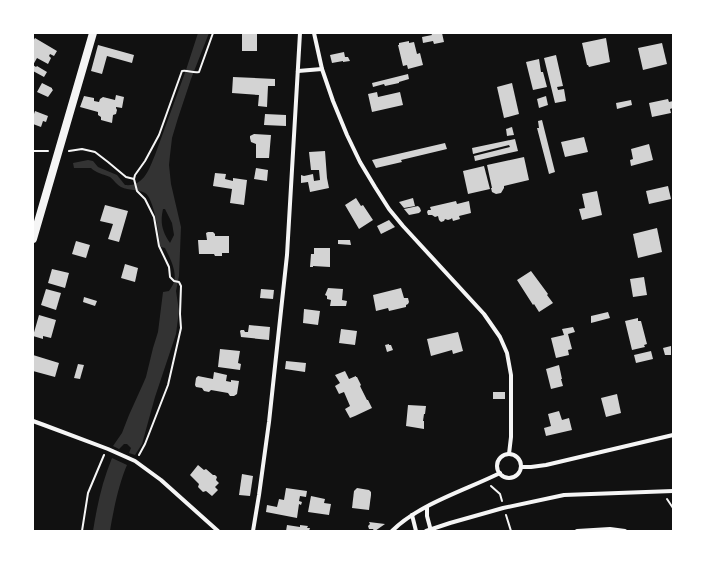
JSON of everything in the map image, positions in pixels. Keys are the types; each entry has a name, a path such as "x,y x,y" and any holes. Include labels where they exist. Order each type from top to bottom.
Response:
{"main road":[{"path":"33,239 93,33"}],"street":[{"path":"253,531 269,422 287,255 300,33"},
{"path":"314,33 322,69 333,101 360,162 375,187 389,209 403,226 484,314 500,337 507,352 511,375 511,437 509,454"},
{"path":"298,71 322,69"},
{"path":"33,422 108,449 135,461 162,480 218,531"},
{"path":"521,467 546,466 673,436"},
{"path":"513,454 519,459 521,467 518,474 507,477 500,473 498,466 502,456 513,454"},
{"path":"392,531 412,515 500,473"},
{"path":"427,507 429,530 503,508 564,495 673,491"},
{"path":"412,515 416,531"},
{"path":"577,531 610,529 625,531"}],"path":[{"path":"135,461 145,444 168,385 181,328 180,314 182,286 179,282 174,282 170,277 169,267 159,246 154,217 145,200 137,191 134,185 134,179 159,135 182,72 186,70 194,73 199,72 213,33"},
{"path":"33,151 48,151 49,148"},
{"path":"63,152 82,149 95,152 126,177 134,179"},
{"path":"82,531 88,493 104,455 108,456"},
{"path":"503,508 511,531"}],"shaded area":[{"path":"198,33 209,33 178,118 172,138 170,155 169,165 171,184 181,227 179,276 176,291 179,311 176,334 155,397 142,444 135,455 129,453 131,448 127,444 124,444 119,449 113,446 122,433 146,377 158,332 163,292 169,291 174,282 175,273 165,248 160,246 156,218 148,196 145,193 136,190 121,187 110,177 91,168 74,168 73,163 88,160 93,161 98,167 117,175 125,185 131,185 141,180 148,171 155,155","holes":["163,209 165,209 172,223 174,235 170,243 162,227 162,214"]},
{"path":"112,458 127,465 119,489 110,531 93,531 100,494"}],"building":[{"path":"242,33 257,33 257,51 242,51"},
{"path":"431,33 442,33 444,42 434,44 433,41 423,43 422,37 432,35"},
{"path":"35,38 57,51 54,56 50,54 49,56 51,58 48,64 37,58 33,65 33,41"},
{"path":"606,38 610,62 589,67 587,65 582,43"},
{"path":"409,41 409,43 414,42 417,54 420,53 423,65 408,69 407,65 403,66 398,45 399,43"},
{"path":"662,43 667,64 643,70 638,48"},
{"path":"98,45 134,55 132,63 107,56 102,74 91,71"},
{"path":"344,52 345,57 348,57 350,61 332,63 330,55"},
{"path":"556,55 563,86 557,87 558,90 564,89 566,101 555,103 544,58"},
{"path":"539,59 541,72 543,72 547,87 533,90 526,62"},
{"path":"33,65 47,72 44,77 33,71"},
{"path":"408,74 409,79 399,83 385,86 384,84 373,87 372,83"},
{"path":"233,77 275,79 275,86 268,86 267,107 258,106 259,95 232,93"},
{"path":"42,83 53,90 48,97 37,92"},
{"path":"512,83 519,114 504,118 497,87"},
{"path":"377,92 378,97 400,92 403,105 372,112 368,94"},
{"path":"116,95 124,97 122,108 116,107 116,114 113,115 112,123 101,120 98,112 80,107 84,96 94,98 94,101 99,102 103,97 115,100"},
{"path":"546,96 548,105 539,108 537,99"},
{"path":"668,99 669,102 673,101 673,108 670,109 671,113 652,117 649,103"},
{"path":"631,100 632,105 617,109 616,103"},
{"path":"35,111 48,116 46,122 43,121 41,127 33,124"},
{"path":"265,114 286,115 286,126 264,125"},
{"path":"542,120 555,172 549,174 537,128 539,128 538,121"},
{"path":"512,127 514,135 507,136 506,129"},
{"path":"254,134 271,135 269,158 256,158 256,144 251,142 250,138 250,136"},
{"path":"584,137 588,152 565,157 561,142"},
{"path":"515,139 518,151 475,161 474,156 510,147 509,145 473,154 472,148"},
{"path":"445,143 447,149 401,160 402,162 376,168 372,160"},
{"path":"649,144 653,160 631,166 630,160 633,159 631,149"},
{"path":"325,151 329,188 310,192 308,182 301,183 301,175 304,176 313,174 314,181 320,180 319,170 311,170 309,152"},
{"path":"524,157 529,180 504,186 501,193 496,194 492,192 487,165"},
{"path":"484,166 490,189 468,194 463,171"},
{"path":"256,168 268,170 267,181 254,179"},
{"path":"215,173 226,174 225,179 233,181 233,178 247,180 244,205 230,203 232,189 213,186"},
{"path":"668,186 671,199 649,204 646,191"},
{"path":"597,191 602,215 582,220 579,209 585,208 582,194"},
{"path":"356,198 361,206 363,205 373,220 359,229 345,205"},
{"path":"413,198 415,206 404,208 399,202"},
{"path":"456,201 457,204 469,201 471,213 459,216 460,219 453,221 452,218 448,220 445,219 441,222 438,216 435,217 428,215 428,210 431,210 430,207"},
{"path":"105,205 128,211 119,242 108,239 113,224 100,221"},
{"path":"418,206 421,211 419,213 409,215 404,209"},
{"path":"389,220 395,227 381,234 377,226"},
{"path":"657,228 662,252 638,258 633,234"},
{"path":"213,232 215,236 229,236 229,253 222,253 222,256 215,256 214,254 199,254 198,240 207,240 206,233"},
{"path":"338,240 350,240 351,245 338,244"},
{"path":"76,241 90,245 86,258 72,254"},
{"path":"314,248 330,248 330,267 310,267 311,254 314,254"},
{"path":"125,264 138,268 135,282 121,278"},
{"path":"52,269 69,273 65,288 48,283"},
{"path":"531,271 553,303 539,312 517,280"},
{"path":"644,277 647,295 633,297 630,279"},
{"path":"328,288 343,289 342,300 347,301 346,306 330,306 331,300 327,299 327,296 325,295"},
{"path":"401,288 404,298 408,298 409,302 406,307 389,311 388,308 376,311 373,295"},
{"path":"46,289 61,293 56,310 41,305"},
{"path":"261,289 274,290 273,299 260,298"},
{"path":"84,297 97,301 95,306 83,302"},
{"path":"304,309 320,311 318,325 303,323"},
{"path":"608,312 610,318 591,323 591,316"},
{"path":"39,315 56,320 51,338 43,336 43,339 33,336"},
{"path":"638,318 638,321 641,321 647,344 644,345 645,347 632,350 625,321"},
{"path":"249,325 270,327 269,340 241,337 240,331 244,330 245,332 248,332"},
{"path":"573,327 575,332 568,334 572,349 568,350 569,355 556,358 551,338 564,335 562,329"},
{"path":"341,329 357,331 355,345 339,343"},
{"path":"458,332 463,351 453,354 452,350 431,356 427,339"},
{"path":"389,344 393,350 387,352 385,345"},
{"path":"671,346 671,355 665,355 663,348"},
{"path":"220,349 240,351 238,363 241,364 240,370 218,367"},
{"path":"651,351 653,359 636,363 634,355"},
{"path":"33,355 59,363 55,377 33,371"},
{"path":"286,361 306,363 305,372 285,369"},
{"path":"78,364 84,365 80,379 74,378"},
{"path":"559,365 563,386 551,389 546,369"},
{"path":"345,371 349,379 356,376 357,377 361,385 360,386 372,408 350,418 345,409 350,406 344,392 339,394 335,386 340,383 335,375"},
{"path":"214,372 227,375 226,381 239,381 237,394 230,396 228,393 211,390 209,392 204,391 202,388 196,387 196,378 198,376 213,379"},
{"path":"493,392 505,392 505,399 493,399"},
{"path":"617,394 621,413 606,417 601,398"},
{"path":"408,405 426,406 423,421 424,429 406,426"},
{"path":"559,411 562,420 569,418 572,430 546,436 544,428 551,426 548,414"},
{"path":"198,465 217,477 216,480 219,483 215,487 218,490 212,496 206,491 203,492 198,487 199,484 190,475"},
{"path":"242,474 253,476 250,496 239,495"},
{"path":"286,488 307,491 306,497 300,496 299,501 302,502 301,505 299,504 297,518 266,512 267,505 277,507 279,499 284,500"},
{"path":"357,488 369,490 371,492 369,510 352,508 354,491"},
{"path":"311,496 325,499 324,503 331,504 329,515 308,512"},
{"path":"369,522 385,524 374,531 373,529 369,529"},
{"path":"287,525 300,527 300,525 308,526 307,528 310,528 309,531 286,531"}]}
